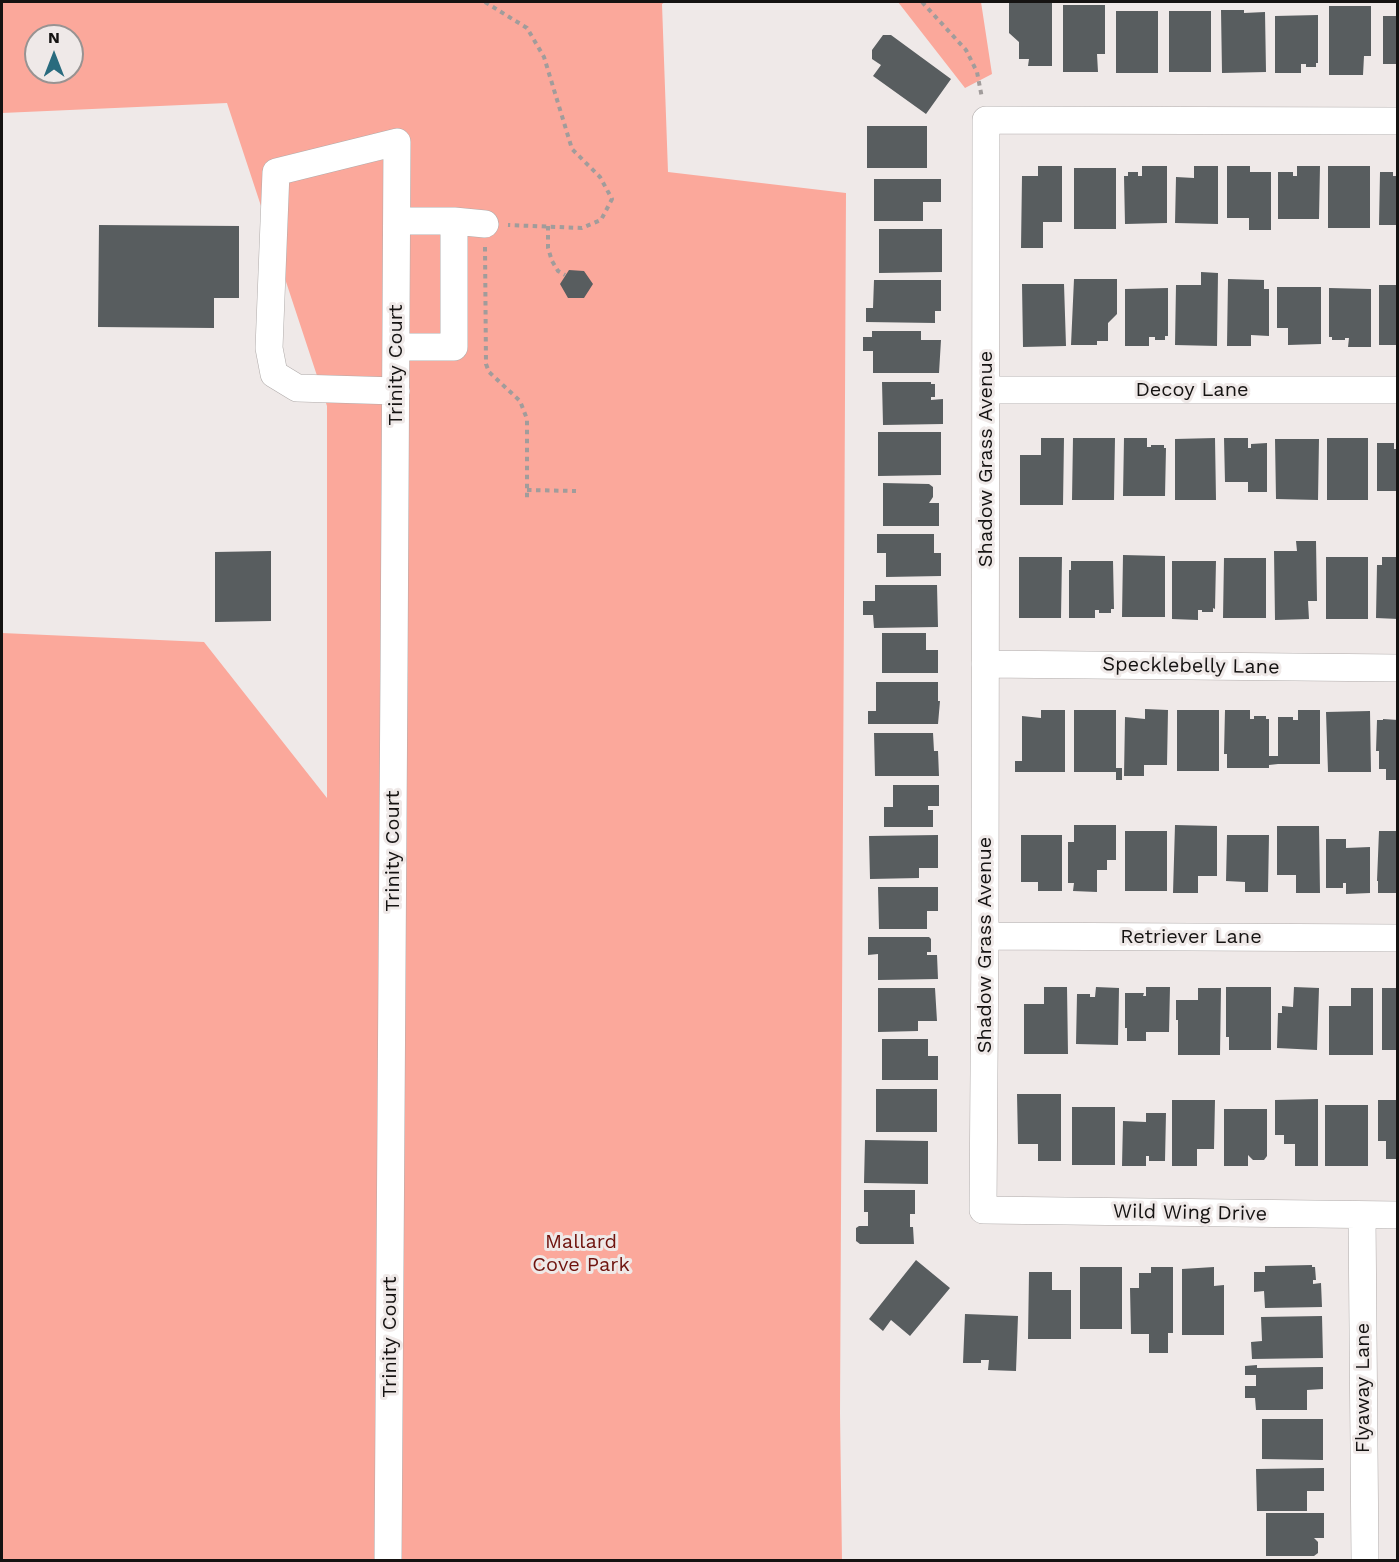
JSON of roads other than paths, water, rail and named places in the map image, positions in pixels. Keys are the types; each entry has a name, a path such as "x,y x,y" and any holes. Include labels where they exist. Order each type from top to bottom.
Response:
{"street":[{"name":"Shadow Grass Avenue","path":"983,1210 986,936 986,120 1398,121"},
{"name":"Trinity Court","path":"388,1560 396,391 397,142 276,172 269,348 274,374 297,387 396,391"},
{"path":"397,220 485,224"},
{"path":"396,347 454,347 454,221"},
{"name":"Decoy Lane","path":"986,390 1398,390"},
{"name":"Specklebelly Lane","path":"985,664 1398,668"},
{"name":"Retriever Lane","path":"986,936 1398,938"},
{"name":"Wild Wing Drive","path":"983,1210 1398,1215"},
{"name":"Flyaway Lane","path":"1362,1215 1365,1560"}],"park label":[{"name":"Mallard Cove Park","path":"581,1254"}]}
